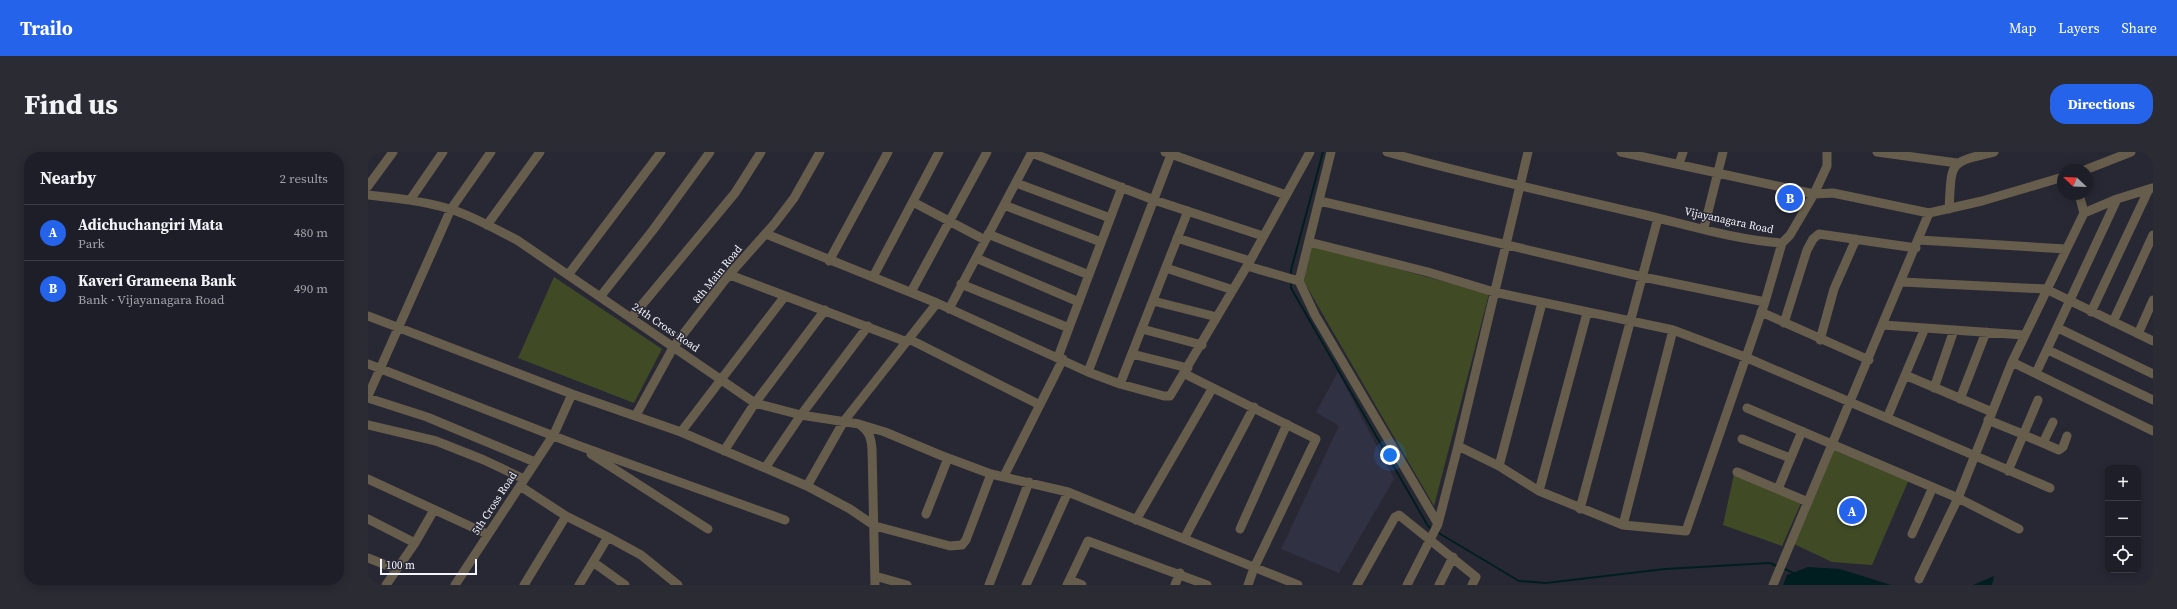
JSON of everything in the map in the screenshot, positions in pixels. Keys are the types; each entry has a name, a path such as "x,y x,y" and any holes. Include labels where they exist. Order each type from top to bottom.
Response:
{"street":[{"path":"368,186 393,152"},
{"path":"410,200 443,152"},
{"path":"491,152 451,209 368,397 427,418 535,462"},
{"path":"487,225 540,152"},
{"path":"568,275 661,152"},
{"path":"600,297 653,230 710,152"},
{"path":"631,318 735,192 761,152"},
{"path":"829,261 888,152"},
{"path":"873,277 939,152"},
{"path":"911,292 987,152"},
{"path":"949,309 1032,152 1154,200 1263,236"},
{"path":"766,234 829,261 937,303 1088,372 1120,384 1164,396 1170,396 1202,345 1310,152"},
{"path":"1331,152 1299,281 1323,329 1434,532 1453,558 1476,577 1472,585"},
{"name":"Vijayanagara Road","path":"1388,152 1452,170 1658,218 1762,242 1782,243 1790,235 1814,194 1827,166 1827,152"},
{"path":"1407,585 1434,532 1458,446 1528,152"},
{"path":"1620,152 1648,155 1680,164 1814,194 1832,193 1929,213 1949,209 2057,179"},
{"path":"1680,164 1683,152"},
{"path":"1704,228 1723,152"},
{"path":"1877,152 1957,163"},
{"path":"1949,209 1951,173 1957,163 1964,158 1994,152"},
{"path":"2093,167 2131,152"},
{"name":"8th Main Road","path":"636,415 674,346 730,275 766,234 794,198 817,153"},
{"path":"1088,372 1154,200 1169,153 1286,195"},
{"path":"1016,183 1110,218"},
{"path":"1004,476 1040,405 1060,358 1069,328 1122,187"},
{"path":"1919,579 1958,498 2024,335 2084,213 2117,199 2151,189"},
{"path":"2091,312 2151,189"},
{"name":"24th Cross Road","path":"368,195 410,200 451,209 517,240 674,346 755,403 801,415 859,424 886,432 991,474 1068,492 1298,585"},
{"path":"2036,374 2117,199"},
{"path":"2081,200 2084,213"},
{"path":"1320,201 1506,246 1643,277 1765,302"},
{"path":"913,202 950,222 1089,275"},
{"path":"1004,205 1101,242"},
{"path":"1120,384 1188,211"},
{"path":"1773,585 1918,244 1929,213"},
{"path":"1580,509 1629,321 1643,277 1658,218"},
{"path":"1784,323 1799,271 1812,239 1819,234 1856,239 1918,244 2066,249"},
{"path":"2113,322 2153,235"},
{"path":"1177,238 1299,281"},
{"path":"1820,340 1834,289 1856,239"},
{"path":"1309,242 1428,272 1494,292 1587,313 1674,330 1745,357 2050,488"},
{"path":"1458,446 1499,466 1539,491 1580,509 1623,525 1686,531 1765,302 1782,243"},
{"path":"976,258 1079,302"},
{"path":"1166,268 1233,290"},
{"path":"730,275 908,340 1040,405"},
{"path":"1902,282 2046,290 2153,341"},
{"path":"962,284 1069,328"},
{"path":"681,432 722,381 785,296"},
{"path":"2138,334 2153,300"},
{"path":"1153,301 1217,317"},
{"path":"807,486 844,421 937,303"},
{"path":"1499,466 1542,303"},
{"path":"724,451 755,403 826,310"},
{"path":"1761,312 1820,340 1868,360"},
{"path":"1539,491 1587,313"},
{"path":"368,316 572,394 636,415 681,432 807,486 850,509 875,526 950,546 962,545 968,536 991,474"},
{"path":"1883,325 2024,335"},
{"path":"765,468 801,415 868,326"},
{"path":"1887,418 1925,328"},
{"path":"2058,328 2153,374"},
{"path":"1142,329 1202,345"},
{"path":"1623,525 1674,330"},
{"path":"1934,388 1954,330"},
{"path":"1960,399 1986,332"},
{"path":"2048,350 2153,400"},
{"path":"1132,354 1186,371 1212,389 1254,407 1316,439 1254,568 1248,585"},
{"path":"2012,362 2153,431"},
{"path":"368,364 554,434 577,445 785,520"},
{"path":"1905,376 1960,399 2022,434 2059,450 2063,447 2067,436"},
{"path":"1136,520 1212,389"},
{"name":"5th Cross Road","path":"455,585 487,534 554,434 572,394"},
{"path":"2008,471 2022,434 2038,400"},
{"path":"1184,539 1254,407"},
{"path":"1747,408 1958,498 2019,529"},
{"path":"2043,443 2052,422"},
{"path":"859,424 869,433 872,441 875,581 907,585"},
{"path":"1240,530 1287,424"},
{"path":"368,425 436,441 484,460 522,482 566,516 641,555 678,585"},
{"path":"1778,489 1802,431"},
{"path":"1742,438 1790,458"},
{"path":"577,445 708,529"},
{"path":"926,514 948,458"},
{"path":"1737,472 1808,502"},
{"path":"368,479 487,534"},
{"path":"989,585 1029,482"},
{"path":"1912,534 1933,487"},
{"path":"1026,585 1041,547 1068,492"},
{"path":"386,585 416,543 434,510"},
{"path":"1357,585 1395,517 1399,515 1434,532"},
{"path":"524,585 566,516"},
{"path":"368,519 416,543"},
{"path":"579,585 608,537"},
{"path":"1082,585 1068,583 1088,542 1180,573 1207,585"},
{"path":"368,558 396,570"},
{"path":"1439,585 1453,558"},
{"path":"593,562 625,585"},
{"path":"1174,585 1180,573"}],"shaded area":[{"path":"1338,372 1394,479 1339,573 1281,549 1339,426 1316,412"},
{"path":"1808,567 1840,569 1891,585 1783,585 1787,575"},
{"path":"1994,576 1992,585 1973,585"}],"green space":[{"path":"1311,245 1489,294 1434,506 1303,280"},
{"path":"554,277 662,349 634,403 518,358"},
{"path":"1831,448 1910,477 1872,565 1832,562 1794,544"},
{"path":"1734,474 1801,503 1782,546 1723,525"}],"waterway":[{"path":"1291,277 1291,270 1323,152"},
{"path":"1291,281 1291,288 1428,526 1433,530"},
{"path":"1437,532 1519,581 1546,583 1665,569 1770,563 1779,567"},
{"path":"1783,568 1795,574"}],"place":[{"name":"Kaveri Grameena Bank","path":"1790,198"},
{"name":"Adichuchangiri Mata","path":"1852,511"}]}
